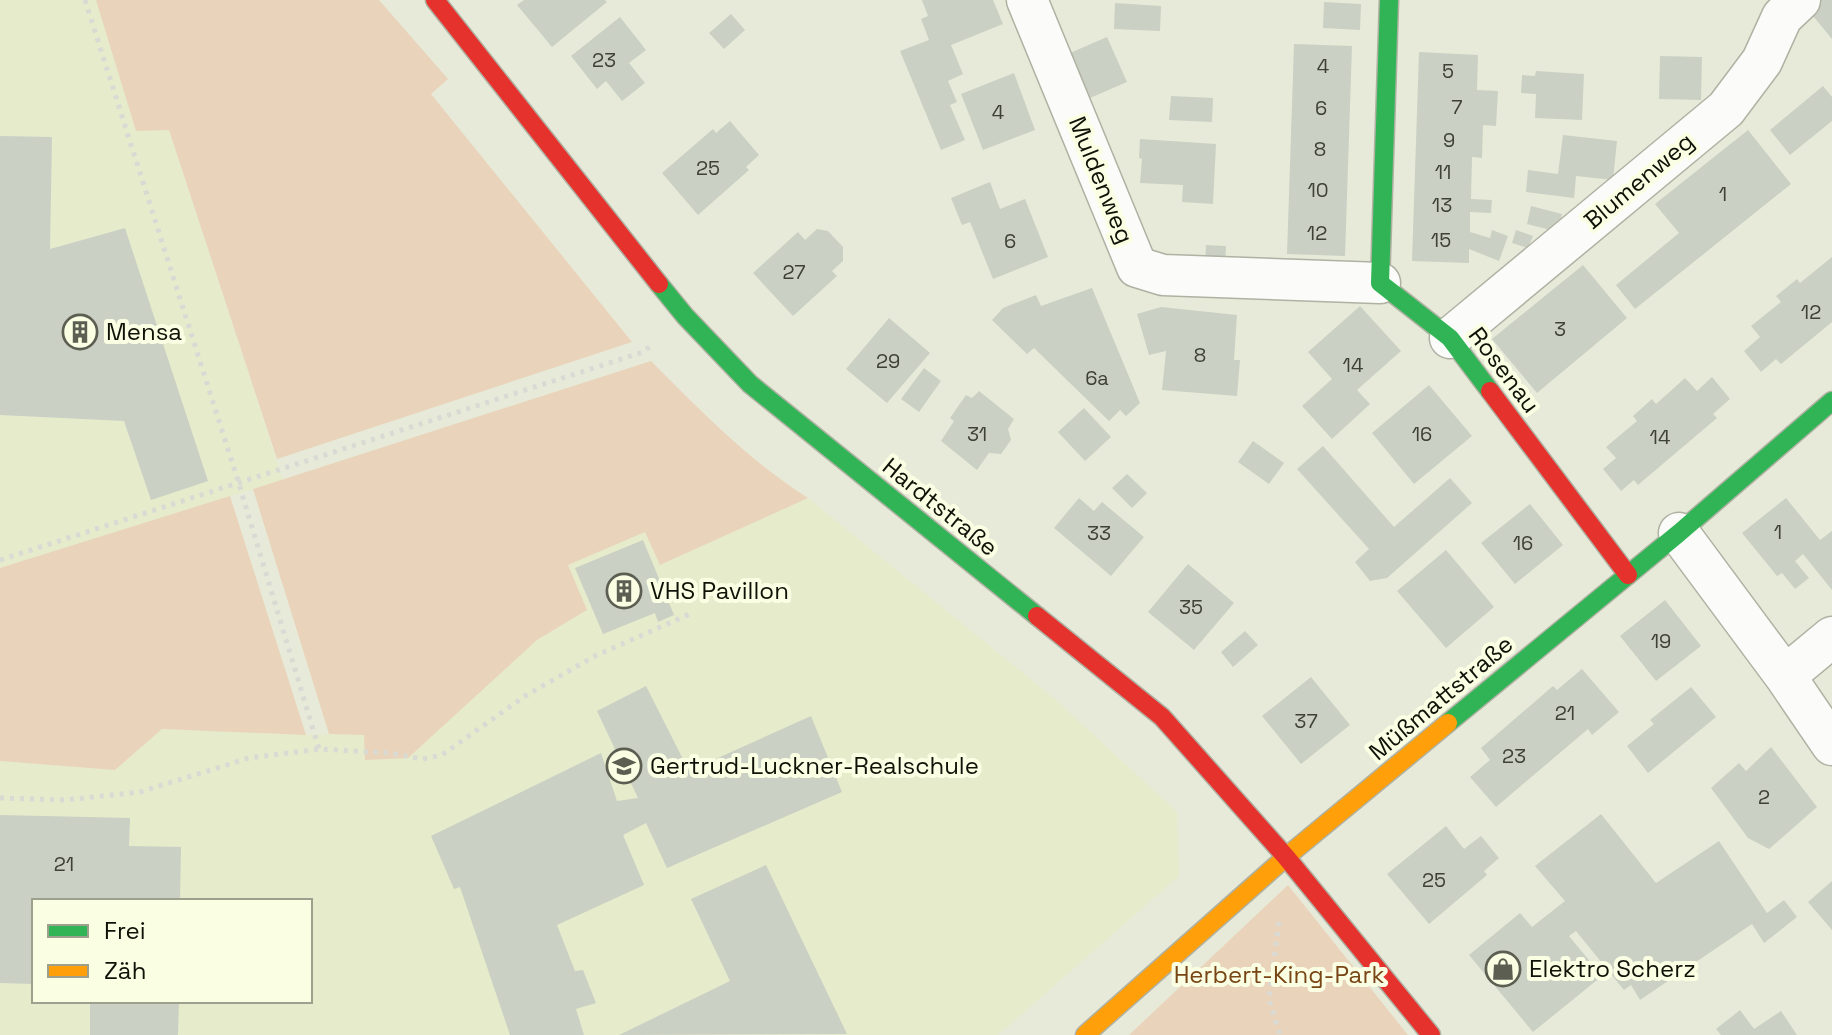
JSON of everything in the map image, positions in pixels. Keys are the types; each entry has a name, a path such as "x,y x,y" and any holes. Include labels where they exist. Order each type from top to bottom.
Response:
{"street":[{"name":"Hardtstraße","path":"435,0 685,316 750,384 1162,717 1286,857 1431,1035"},
{"name":"Muldenweg","path":"1027,0 1137,267 1163,275 1380,283"},
{"path":"1380,283 1389,0"},
{"name":"Blumenweg","path":"1450,338 1726,109 1762,61 1782,17 1800,0"},
{"name":"Rosenau","path":"1380,283 1450,338 1628,575"},
{"name":"Müßmattstraße","path":"1085,1035 1286,857 1679,533 1832,401"},
{"path":"1679,533 1832,745"},
{"path":"1785,676 1832,637"}],"path":[{"path":"85,0 239,484 319,749"},
{"path":"0,560 643,352 685,316"},
{"path":"0,798 65,800 140,792 249,758 319,749 389,753 423,759 442,755 525,696 595,656 692,613"},
{"path":"1279,920 1269,999 1280,1035"}],"shaded area":[{"path":"0,0 96,0 136,130 169,130 283,480 0,568 0,415 124,421 151,499 207,481 125,228 50,249 52,137 0,136"},
{"name":"Gertrud-Luckner-Realschule","path":"808,498 1055,699 1177,812 1179,876 998,1035 0,1035 0,761 115,770 162,729 364,735 586,611 568,565 645,532 660,565"}],"green space":[{"path":"96,0 379,0 448,79 431,94 632,342 277,459 169,130 136,131"},
{"path":"651,361 745,451 808,498 660,565 645,532 568,565 587,610 537,640 408,758 365,760 364,735 329,734 253,489"},
{"path":"230,496 306,735 162,729 115,770 0,761 0,568"},
{"name":"Herbert-King-Park","path":"1288,885 1408,1035 1129,1035"}],"building":[{"path":"524,0 607,2 552,47 517,5"},
{"path":"922,0 993,0 1003,24 951,45 963,74 948,81 957,102 950,105 965,140 941,150 900,51 929,40 921,19 928,16"},
{"path":"1821,0 1832,0 1832,39 1808,10"},
{"path":"1324,2 1361,4 1360,30 1323,28"},
{"path":"1115,3 1161,6 1160,31 1114,29"},
{"path":"731,14 745,30 724,49 709,33"},
{"path":"620,17 646,50 629,63 645,83 622,101 606,81 597,89 571,56"},
{"path":"1107,37 1127,82 1090,98 1070,53"},
{"path":"1294,44 1352,46 1345,256 1287,254"},
{"path":"1419,52 1478,55 1477,90 1498,91 1496,126 1483,125 1482,158 1472,157 1471,199 1492,200 1491,213 1470,212 1470,232 1490,238 1492,230 1508,236 1499,261 1469,249 1469,263 1412,261"},
{"path":"1660,56 1702,57 1701,100 1659,99"},
{"path":"1536,71 1584,74 1582,120 1535,118 1536,94 1521,93 1522,75 1535,76"},
{"path":"1014,73 1035,130 983,150 961,94"},
{"path":"1823,86 1832,97 1832,121 1790,155 1770,130"},
{"path":"1171,96 1213,98 1212,122 1169,120"},
{"path":"730,121 759,155 746,167 749,170 698,215 662,173 713,129 716,133"},
{"path":"1748,130 1791,184 1635,309 1616,285 1679,233 1655,204"},
{"path":"1563,135 1617,141 1613,180 1576,176 1574,198 1526,192 1528,170 1558,174"},
{"name":"Mensa","path":"0,136 52,137 50,249 125,228 208,481 151,500 124,421 0,415"},
{"path":"1140,139 1216,144 1213,204 1182,202 1183,185 1140,183"},
{"path":"990,182 1000,209 1025,199 1048,257 993,279 970,222 962,225 951,198"},
{"path":"1531,206 1562,214 1558,232 1527,224"},
{"path":"817,229 828,231 843,247 843,261 832,271 837,276 793,316 753,273 798,232 805,240"},
{"path":"1516,230 1533,236 1528,248 1512,243"},
{"path":"1206,245 1226,246 1225,266 1205,265"},
{"path":"1832,257 1832,322 1781,364 1776,359 1761,372 1744,351 1760,337 1751,326 1781,302 1776,296 1797,279 1800,283"},
{"path":"1583,265 1627,318 1537,393 1492,339"},
{"path":"1092,288 1140,403 1126,416 1120,410 1109,421 1034,348 1027,354 992,320 1003,308 1036,295 1041,306"},
{"path":"1360,306 1401,351 1357,390 1370,404 1332,439 1302,406 1332,379 1308,352"},
{"path":"1161,307 1237,315 1234,360 1240,360 1237,396 1162,390 1166,351 1149,355 1137,314"},
{"path":"889,318 930,353 887,403 846,369"},
{"path":"924,368 941,381 919,412 901,399"},
{"path":"1712,377 1730,399 1713,414 1717,418 1638,485 1634,480 1621,491 1603,469 1616,458 1606,447 1637,421 1633,416 1652,399 1656,404 1685,378 1697,391"},
{"path":"1429,385 1472,436 1414,484 1372,433"},
{"path":"979,391 1014,419 1008,429 1011,440 1001,454 989,453 977,470 941,441 954,421 950,418 966,395 972,398"},
{"path":"1084,408 1111,437 1085,461 1058,432"},
{"path":"1253,441 1284,463 1269,484 1238,462"},
{"path":"1323,446 1394,527 1450,478 1472,503 1387,578 1370,581 1355,562 1369,549 1297,469"},
{"path":"1127,474 1147,493 1132,508 1112,488"},
{"path":"1079,498 1094,511 1102,502 1144,537 1111,576 1054,528"},
{"path":"1786,498 1820,540 1832,531 1832,590 1803,554 1795,561 1809,578 1795,589 1782,573 1777,576 1742,533"},
{"path":"1530,504 1563,545 1515,584 1481,543"},
{"name":"VHS Pavillon","path":"643,540 674,615 658,622 655,613 603,634 575,568"},
{"path":"1446,550 1494,607 1446,648 1397,591"},
{"path":"1188,564 1234,603 1194,650 1148,612"},
{"path":"1665,600 1701,646 1656,681 1620,636"},
{"path":"1245,631 1258,645 1233,667 1221,652"},
{"path":"1582,669 1619,712 1592,735 1588,729 1496,807 1470,777 1490,760 1481,748 1553,686 1557,690"},
{"path":"1311,677 1350,725 1301,764 1262,716"},
{"path":"646,686 689,771 811,716 842,792 667,868 646,823 623,835 644,885 557,925 575,971 583,970 596,1003 576,1009 584,1035 510,1035 460,887 454,889 431,836 601,753 617,801 638,798 597,711"},
{"path":"1691,687 1716,717 1648,773 1627,746 1654,724 1650,720"},
{"path":"1771,747 1817,807 1769,849 1748,838 1711,788 1739,763 1746,771"},
{"path":"1601,814 1656,883 1719,841 1767,913 1784,900 1797,917 1764,943 1752,924 1640,1000 1631,985 1624,990 1576,931 1569,936 1602,976 1533,1032 1469,955 1520,913 1532,927 1565,901 1535,866"},
{"path":"0,815 130,818 129,846 181,847 180,899 32,899 32,984 0,983"},
{"path":"1446,826 1464,849 1481,836 1499,858 1484,871 1487,875 1429,924 1387,874"},
{"path":"766,865 847,1034 619,1035 730,981 691,899"},
{"path":"1832,881 1832,930 1808,902"},
{"path":"90,1003 179,1003 178,1035 90,1035"},
{"path":"1740,1010 1754,1029 1781,1011 1797,1035 1721,1035 1716,1029"}],"traffic: fast":[{"path":"1389,0 1380,283 1450,338 1490,391"},
{"path":"659,284 750,384 1037,616"},
{"path":"1448,723 1679,533 1832,401"}],"traffic: slow":[{"path":"1085,1035 1286,857 1448,723"}],"traffic: jam":[{"path":"435,0 659,284"},
{"path":"1490,391 1628,575"},
{"path":"1037,616 1162,717 1286,857 1431,1035"}],"place":[{"name":"Mensa","path":"80,332"},
{"name":"VHS Pavillon","path":"624,591"},
{"name":"Gertrud-Luckner-Realschule","path":"624,766"},
{"name":"Elektro Scherz","path":"1503,969"}]}
